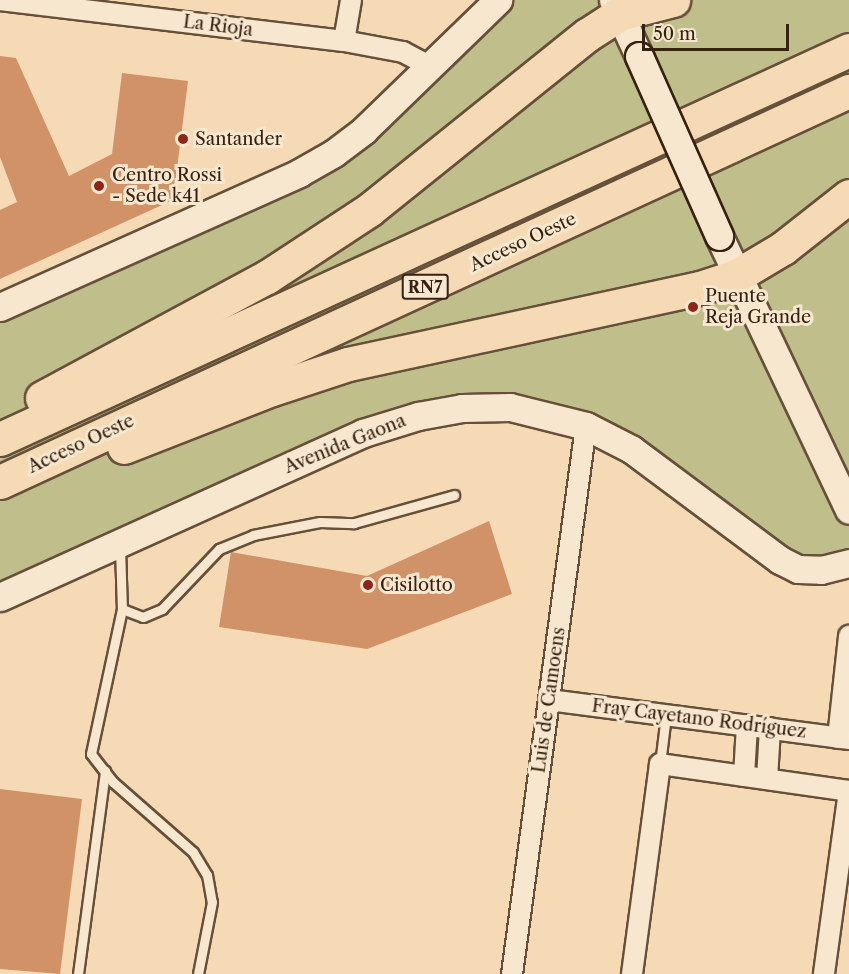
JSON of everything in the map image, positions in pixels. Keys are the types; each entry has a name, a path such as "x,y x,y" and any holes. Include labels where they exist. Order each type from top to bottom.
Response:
{"highway":[{"path":"0,421 286,265 369,210 616,7 673,0"},
{"name":"RN7","path":"0,439 849,50"},
{"name":"Acceso Oeste","path":"0,482 849,91"},
{"path":"0,489 118,450 272,389 348,364 700,288 736,276 783,248 849,196"}],"street":[{"name":"La Rioja","path":"0,0 87,5 344,41 403,52 431,67"},
{"path":"344,41 351,0"},
{"path":"0,307 299,173 364,130 498,0"},
{"path":"616,7 736,276 849,510"},
{"name":"Avenida Gaona","path":"0,597 340,443 418,416 462,408 510,407 586,426 631,449 780,560 798,569 821,570 848,567"},
{"name":"Luis de Camoens","path":"512,974 586,426"},
{"path":"844,738 849,636"},
{"name":"Fray Cayetano Rodríguez","path":"549,700 844,738"},
{"path":"744,776 747,726"},
{"path":"767,779 770,729"},
{"path":"632,974 660,764 849,791 824,974"}],"lane":[{"path":"122,609 143,617 162,609 219,549 253,535 320,522 354,523 454,495"},
{"path":"121,542 122,609 91,754 105,771 193,852 207,875 212,902 198,974"},
{"path":"660,764 666,715"},
{"path":"78,974 105,771"}],"shaded area":[{"path":"498,0 849,0 849,563 821,570 631,449 552,415 418,416 0,597 0,307 299,173"}],"building":[{"path":"0,56 16,58 69,176 112,154 122,73 188,81 173,200 0,279 0,210 17,202 0,157"},
{"name":"Cisilotto","path":"489,521 512,594 367,649 219,627 231,552 367,576"},
{"path":"0,789 82,799 60,974 0,969"}],"place":[{"name":"Santander","path":"183,139"},
{"name":"Centro Rossi - Sede k41","path":"99,186"},
{"name":"Puente Reja Grande","path":"693,307"},
{"name":"Cisilotto","path":"368,585"}]}
